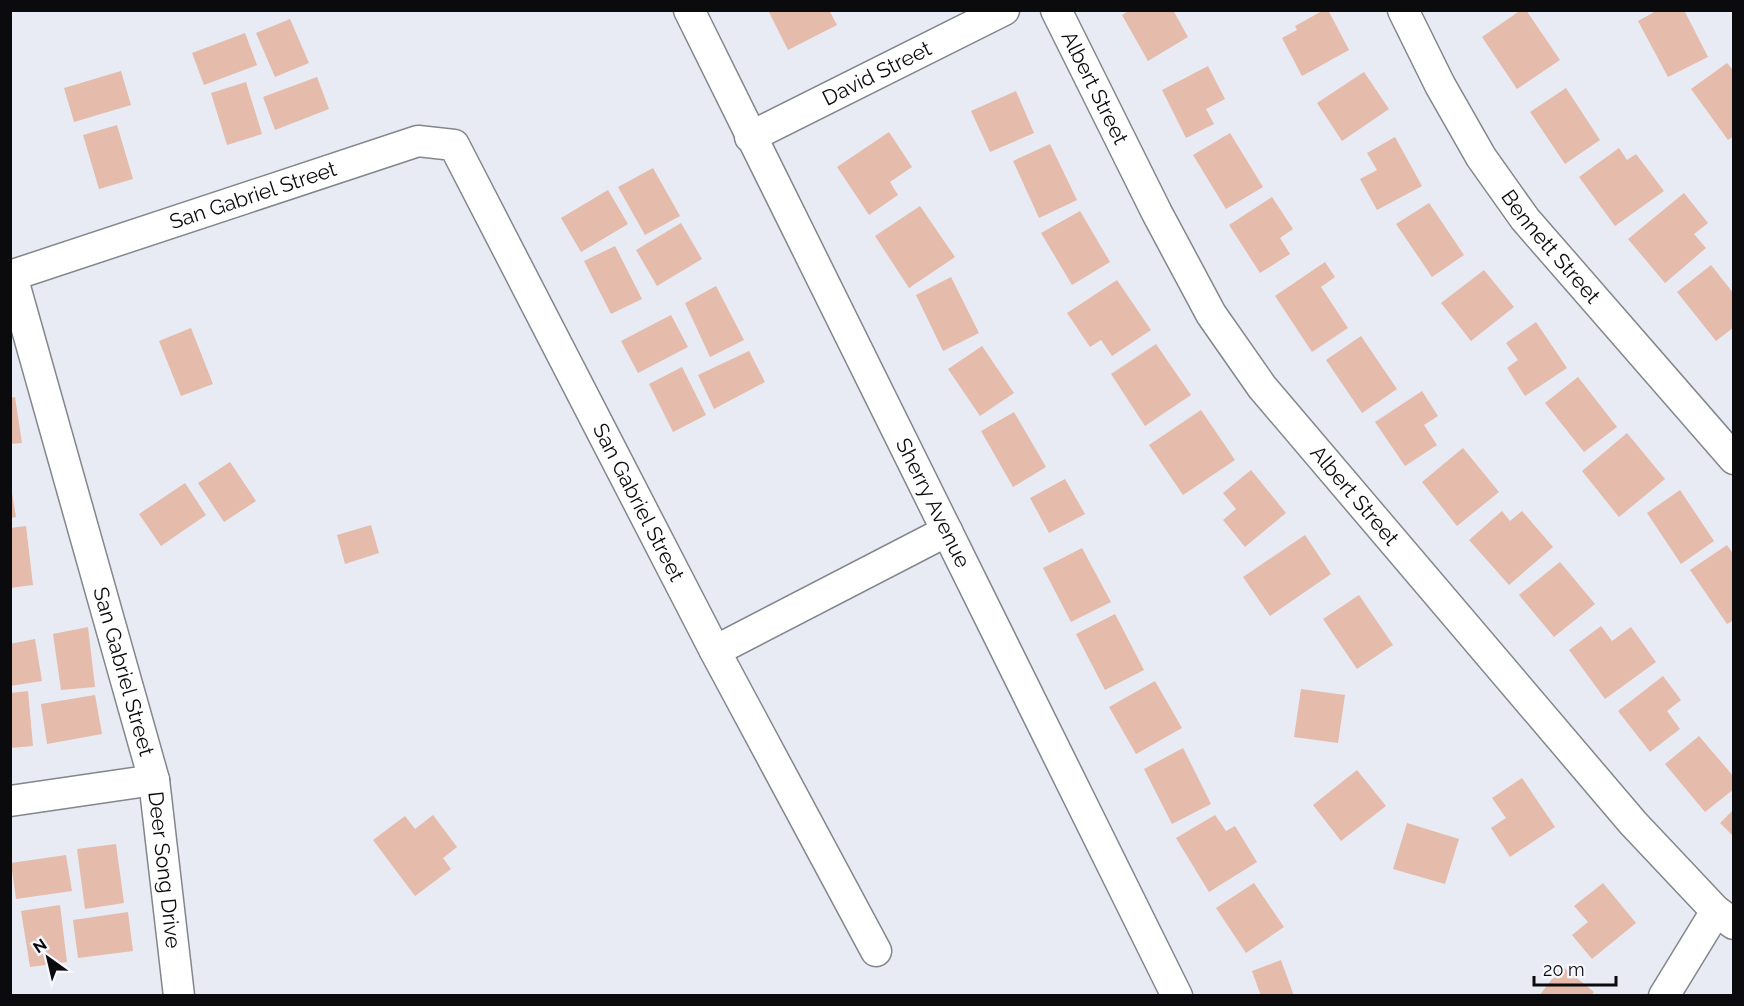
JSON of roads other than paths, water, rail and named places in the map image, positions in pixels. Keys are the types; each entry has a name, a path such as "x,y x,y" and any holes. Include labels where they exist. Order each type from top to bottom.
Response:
{"street":[{"name":"Sherry Avenue","path":"689,10 1177,996"},
{"name":"David Street","path":"750,137 1004,10"},
{"name":"Albert Street","path":"1056,10 1156,213 1211,314 1262,387 1626,814 1725,918"},
{"name":"Bennett Street","path":"1403,10 1440,85 1476,146 1525,219 1734,459"},
{"name":"San Gabriel Street","path":"154,780 11,276 418,141 454,145 715,651 876,951"},
{"path":"715,651 947,531"},
{"name":"Deer Song Drive","path":"10,801 154,780 179,996"},
{"path":"1664,996 1725,918"}]}
